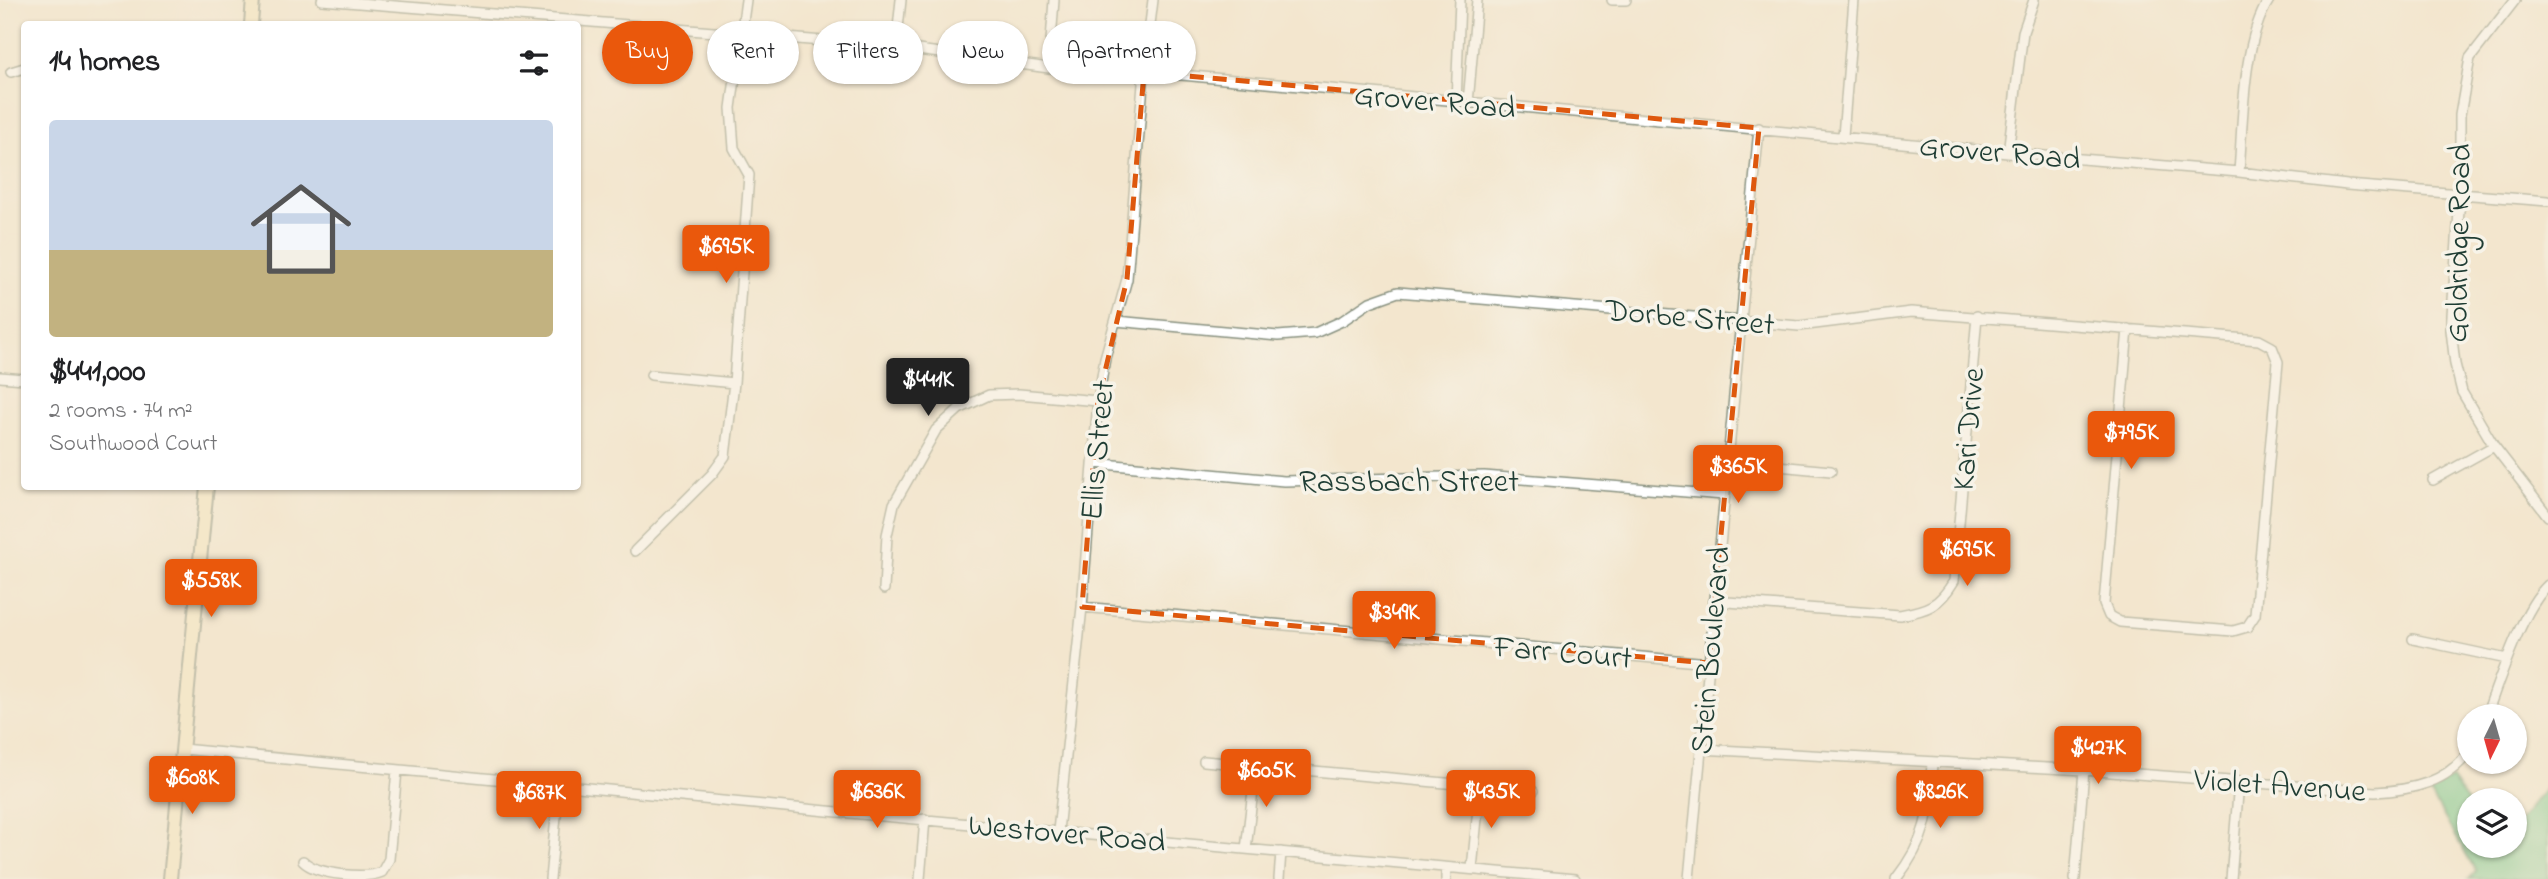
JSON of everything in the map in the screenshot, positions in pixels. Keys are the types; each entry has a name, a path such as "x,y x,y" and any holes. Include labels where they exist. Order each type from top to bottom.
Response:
{"main road":[{"path":"251,21 253,0"},
{"path":"170,879 206,490"}],"street":[{"name":"Grover Road","path":"322,0 575,21"},
{"path":"744,21 746,0"},
{"path":"899,21 901,0"},
{"path":"1052,21 1054,0"},
{"name":"Ellis Street","path":"1150,21 1153,0"},
{"path":"1456,102 1460,0"},
{"path":"1468,103 1477,0"},
{"path":"1612,0 1626,0"},
{"path":"1843,136 1854,0"},
{"path":"2008,153 2023,32 2034,0"},
{"path":"2239,172 2251,50 2256,27 2269,0"},
{"name":"Goldridge Road","path":"2515,0 2470,58 2460,115 2460,195 2451,330 2462,392 2494,446 2548,516"},
{"name":"Grover Road","path":"581,22 707,32"},
{"name":"Grover Road","path":"923,51 1042,67"},
{"path":"10,72 21,69"},
{"name":"Grover Road","path":"1196,77 2548,201"},
{"path":"635,551 712,474 725,456 734,383 748,175 734,148 731,108 735,84"},
{"name":"Ellis Street","path":"1058,831 1082,607 1098,401 1105,358 1127,279 1143,84"},
{"name":"Stein Boulevard","path":"1689,879 1759,128"},
{"name":"Dorbe Street","path":"1116,321 1278,336 1315,333 1342,321 1370,302 1398,292 1799,326 1911,312 2259,340 2272,347 2278,362 2255,615 2247,626 2233,631 2120,622 2109,616 2104,604 2128,330"},
{"name":"Kari Drive","path":"1714,601 1900,615 1935,605 1946,594 1954,581 1977,316"},
{"path":"651,375 734,383"},
{"path":"0,377 21,379"},
{"path":"884,589 887,535 894,504 936,430 959,409 989,395 1019,394 1098,401"},
{"path":"2433,480 2494,446"},
{"path":"1727,461 1830,471"},
{"name":"Rassbach Street","path":"1094,463 1284,481 1484,476 1724,495"},
{"path":"2490,704 2524,623 2548,585"},
{"name":"Farr Court","path":"1082,607 1709,663"},
{"path":"2413,639 2507,659"},
{"name":"Violet Avenue","path":"1700,748 2084,770 2375,792 2416,788 2440,778 2457,765"},
{"name":"Westover Road","path":"183,749 1575,879"},
{"path":"1204,761 1532,791"},
{"path":"1896,879 1913,856 1925,829 1929,814 1932,763"},
{"path":"1246,849 1256,766"},
{"path":"303,861 310,868 320,871 367,876 382,872 389,859 397,770"},
{"path":"2075,879 2084,770"},
{"path":"2231,879 2239,782"},
{"path":"550,879 559,785"},
{"path":"1472,869 1480,788"},
{"path":"920,879 925,819"},
{"path":"1279,879 1281,852"},
{"path":"1446,879 1447,868"}],"highlighted area":[{"path":"1144,72 1759,128 1709,663 1082,607 1098,401 1127,279"}],"green space":[{"path":"2451,779 2458,788 2457,839 2429,791"},
{"path":"2548,781 2548,879 2468,879 2476,871 2468,858 2527,858 2527,811"}]}
